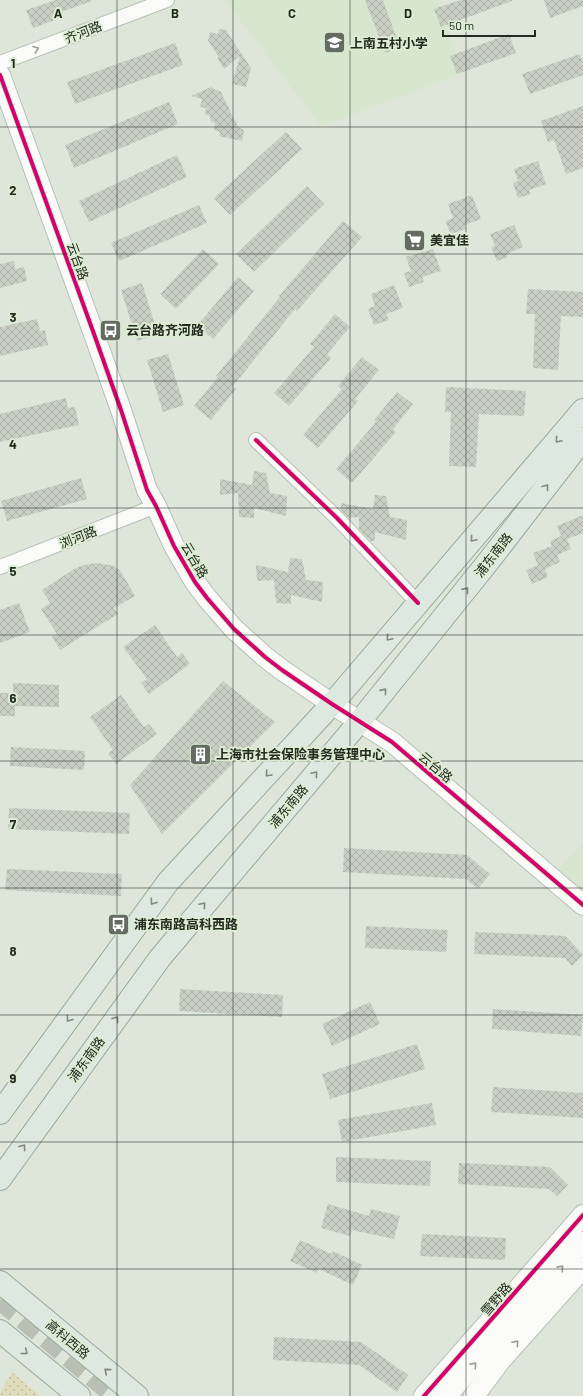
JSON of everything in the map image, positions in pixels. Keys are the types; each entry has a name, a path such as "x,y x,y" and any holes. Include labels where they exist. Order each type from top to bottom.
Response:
{"main road":[{"name":"浦东南路","path":"0,1113 168,882 332,704 583,410"},
{"name":"浦东南路","path":"0,1178 160,958 360,721 488,562 583,439"},
{"name":"高科西路","path":"0,1282 137,1396"},
{"path":"0,1331 80,1396"}],"street":[{"name":"齐河路","path":"0,63 167,0"},
{"name":"云台路","path":"0,75 121,410 147,490 174,546 199,587 220,614 239,634 265,657 332,704 392,742 583,905"},
{"path":"256,440 337,518 418,603"},
{"name":"浏河路","path":"0,567 156,506"},
{"name":"雪野路","path":"424,1396 583,1215"},
{"path":"448,1394 583,1242"},
{"path":"474,1396 500,1361 583,1268"}],"shaded area":[{"name":"上南五村小学","path":"225,0 437,0 463,73 321,126"},
{"path":"583,843 583,891 558,869"},
{"path":"12,1372 41,1396 0,1396 0,1393"}],"building":[{"path":"56,0 92,1 61,12 63,17 33,28 26,10"},
{"path":"365,0 383,0 400,48 385,53"},
{"path":"460,0 512,1 441,27 434,9"},
{"path":"544,0 583,0 583,6 550,18"},
{"path":"219,29 226,30 251,68 246,87 232,84 240,56 224,69 218,59 218,56 208,41 210,32 218,34"},
{"path":"509,34 516,53 457,74 450,56"},
{"path":"175,43 183,65 75,104 67,82"},
{"path":"580,54 583,63 583,75 530,94 522,74"},
{"path":"211,87 221,92 238,127 244,130 242,141 219,136 220,132 214,130 215,123 210,121 210,116 205,114 206,108 200,107 202,99 191,96"},
{"path":"169,102 178,124 74,168 65,145"},
{"path":"583,106 583,168 566,174 554,140 548,142 541,121"},
{"path":"286,132 302,149 230,215 214,198"},
{"path":"177,155 187,177 89,222 79,201"},
{"path":"538,161 546,184 529,190 531,194 518,198 513,183 518,181 514,169"},
{"path":"307,186 324,204 254,272 236,254"},
{"path":"472,195 481,219 465,225 466,229 450,234 446,221 453,218 448,204"},
{"path":"199,205 207,223 119,261 111,243"},
{"path":"343,221 362,237 297,311 295,309 233,386 236,389 211,420 194,406 218,377 216,376 280,297 279,296"},
{"path":"514,225 523,247 506,254 508,257 497,261 491,247 495,246 490,234"},
{"path":"203,249 219,264 176,309 160,294"},
{"path":"433,249 441,271 422,277 424,282 409,287 404,273 411,271 406,257"},
{"path":"14,261 15,269 24,267 27,281 0,288 0,264"},
{"path":"238,277 254,291 213,339 197,326"},
{"path":"142,283 158,334 137,341 121,290"},
{"path":"394,285 403,308 386,314 389,320 374,325 368,309 375,306 371,294"},
{"path":"528,289 583,292 583,317 561,316 558,370 533,368 535,314 526,314"},
{"path":"335,314 350,327 327,354 331,358 289,406 274,393 314,347 310,344"},
{"path":"37,319 40,331 45,330 48,345 0,356 0,327"},
{"path":"168,354 184,405 163,412 147,360"},
{"path":"362,357 379,370 355,399 358,401 318,448 303,435 342,389 338,386"},
{"path":"446,387 526,391 524,416 479,414 476,467 449,466 451,412 445,412"},
{"path":"397,392 413,404 393,429 396,432 352,483 336,469 376,422 374,420"},
{"path":"66,398 68,408 75,407 79,425 0,442 0,414"},
{"path":"254,471 266,473 270,493 287,496 286,516 254,508 254,518 239,517 238,493 220,495 220,479 252,485"},
{"path":"81,478 87,499 7,521 1,501"},
{"path":"375,495 386,496 390,517 407,520 406,540 375,532 375,541 371,541 359,529 359,517 349,518 341,510 341,503 373,509"},
{"path":"583,515 583,533 567,539 571,549 557,555 560,562 545,569 548,577 532,584 526,570 538,565 533,553 552,546 550,541 561,536 557,526"},
{"path":"290,558 302,559 306,580 323,582 322,602 291,595 291,604 276,603 274,580 257,581 256,565 288,572"},
{"path":"96,563 114,566 120,570 135,596 114,608 118,614 60,650 52,637 57,634 41,609 50,603 42,590 74,569 84,565"},
{"path":"19,603 30,632 0,643 0,610"},
{"path":"155,625 177,657 182,653 190,664 149,694 141,683 147,679 123,647"},
{"name":"上海市社会保险事务管理中心","path":"223,681 275,722 162,834 130,785"},
{"path":"13,683 59,685 59,707 15,706 15,716 0,716 0,693 13,693"},
{"path":"121,695 144,727 149,724 157,734 116,764 108,753 113,750 90,717"},
{"path":"11,747 85,751 84,770 10,766"},
{"path":"9,808 130,813 129,834 8,829"},
{"path":"344,848 467,855 490,874 478,889 466,879 343,872"},
{"path":"7,869 122,874 121,896 5,890"},
{"path":"366,926 448,930 446,952 365,948"},
{"path":"475,932 566,936 583,955 572,966 565,958 474,954"},
{"path":"180,989 283,995 282,1017 179,1011"},
{"path":"370,1002 380,1024 332,1046 322,1024"},
{"path":"493,1009 583,1015 581,1036 492,1029"},
{"path":"417,1044 425,1069 330,1099 322,1074"},
{"path":"493,1087 583,1093 583,1118 491,1112"},
{"path":"432,1103 436,1125 342,1142 338,1120"},
{"path":"336,1157 431,1161 430,1186 336,1182"},
{"path":"459,1163 550,1167 568,1185 557,1196 549,1189 458,1184"},
{"path":"328,1204 369,1216 371,1209 400,1216 394,1239 352,1230 350,1236 321,1228"},
{"path":"422,1234 506,1238 505,1260 420,1256"},
{"path":"300,1240 332,1254 333,1251 362,1265 353,1285 319,1269 317,1273 290,1261"},
{"path":"274,1337 361,1342 408,1375 397,1392 359,1365 273,1360"}],"tunnel":[{"path":"0,1300 115,1396"}],"cycle path":[{"path":"0,75 121,410 147,490 174,546 195,582 234,629 265,657 332,704 392,742 583,905"},
{"path":"256,440 337,518 418,603"},
{"path":"424,1396 583,1215"}],"place":[{"name":"上南五村小学","path":"335,43"},
{"name":"美宜佳","path":"415,240"},
{"name":"云台路齐河路","path":"110,330"},
{"name":"上海市社会保险事务管理中心","path":"201,754"},
{"name":"浦东南路高科西路","path":"118,924"}]}
